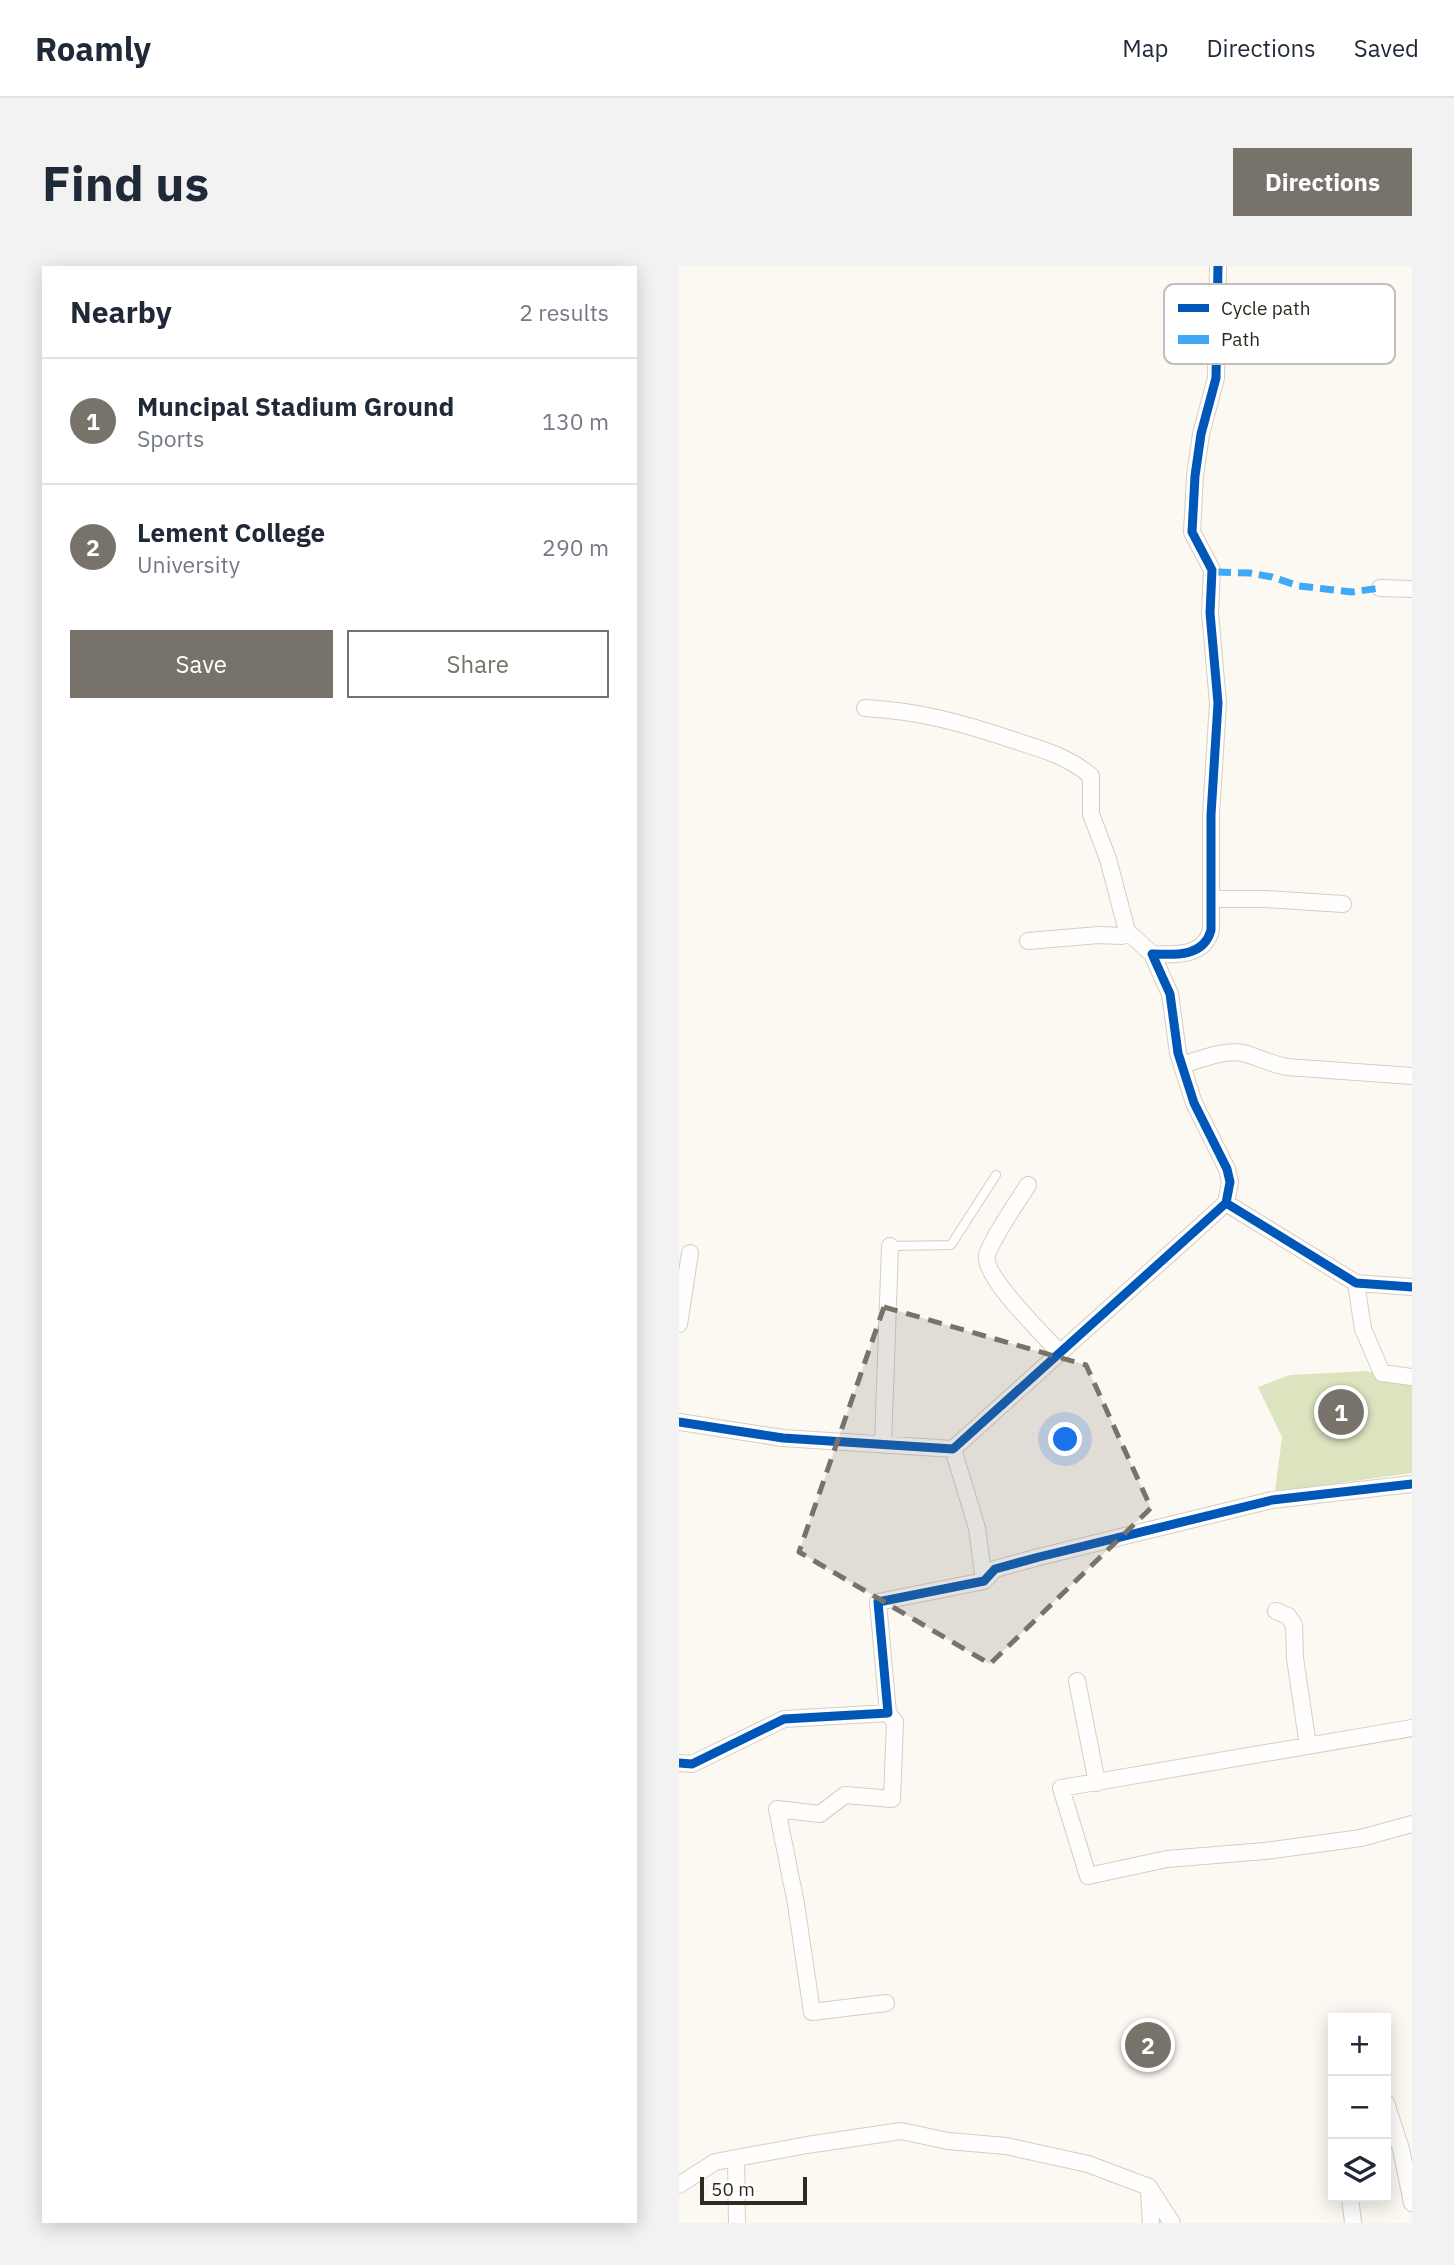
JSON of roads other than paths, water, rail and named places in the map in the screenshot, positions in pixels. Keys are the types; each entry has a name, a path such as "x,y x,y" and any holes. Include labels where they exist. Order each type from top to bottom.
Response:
{"street":[{"path":"1218,266 1218,284"},
{"path":"1152,954 1174,955 1202,947 1211,930 1211,815 1218,703 1210,613 1212,570 1192,532 1195,476 1201,434 1216,378 1216,364"},
{"path":"1380,588 1412,589"},
{"path":"679,1422 783,1438 953,1449 1226,1203 1230,1182 1227,1168 1194,1103 1178,1053 1170,994 1152,954 1127,931 1108,859 1091,814 1091,776 1072,760 972,727 903,710 866,708"},
{"path":"1211,899 1343,904"},
{"path":"1028,941 1099,935 1122,936 1127,931"},
{"path":"1182,1065 1208,1056 1241,1052 1268,1064 1287,1067 1412,1076"},
{"path":"1028,1185 987,1256 989,1270 998,1284 1060,1353"},
{"path":"1226,1203 1356,1283 1412,1287"},
{"path":"883,1444 890,1246"},
{"path":"679,1324 690,1253"},
{"path":"1356,1283 1363,1329 1382,1373 1412,1377"},
{"path":"953,1449 977,1528 984,1581"},
{"path":"887,2003 812,2012 796,1904 777,1809 820,1814 845,1795 892,1799 895,1722 888,1713 879,1602 984,1581 995,1569 1272,1500 1412,1484"},
{"path":"1276,1611 1288,1616 1294,1625 1295,1658 1308,1746"},
{"path":"1077,1681 1097,1783"},
{"path":"679,1763 692,1764 784,1719 888,1713"},
{"path":"1412,1728 1061,1788 1088,1876 1167,1860 1361,1838 1412,1824"},
{"path":"1391,2118 1401,2149 1412,2203"},
{"path":"679,2185 715,2162 901,2131 948,2141 1006,2146 1088,2164 1149,2187 1172,2223"},
{"path":"736,2158 737,2223"},
{"path":"1149,2187 1151,2223"},
{"path":"1351,2202 1353,2223"}],"lane":[{"path":"890,1246 951,1245 996,1175"}],"place":[{"name":"Muncipal Stadium Ground","path":"1341,1412"},
{"name":"Lement College","path":"1148,2045"}]}
